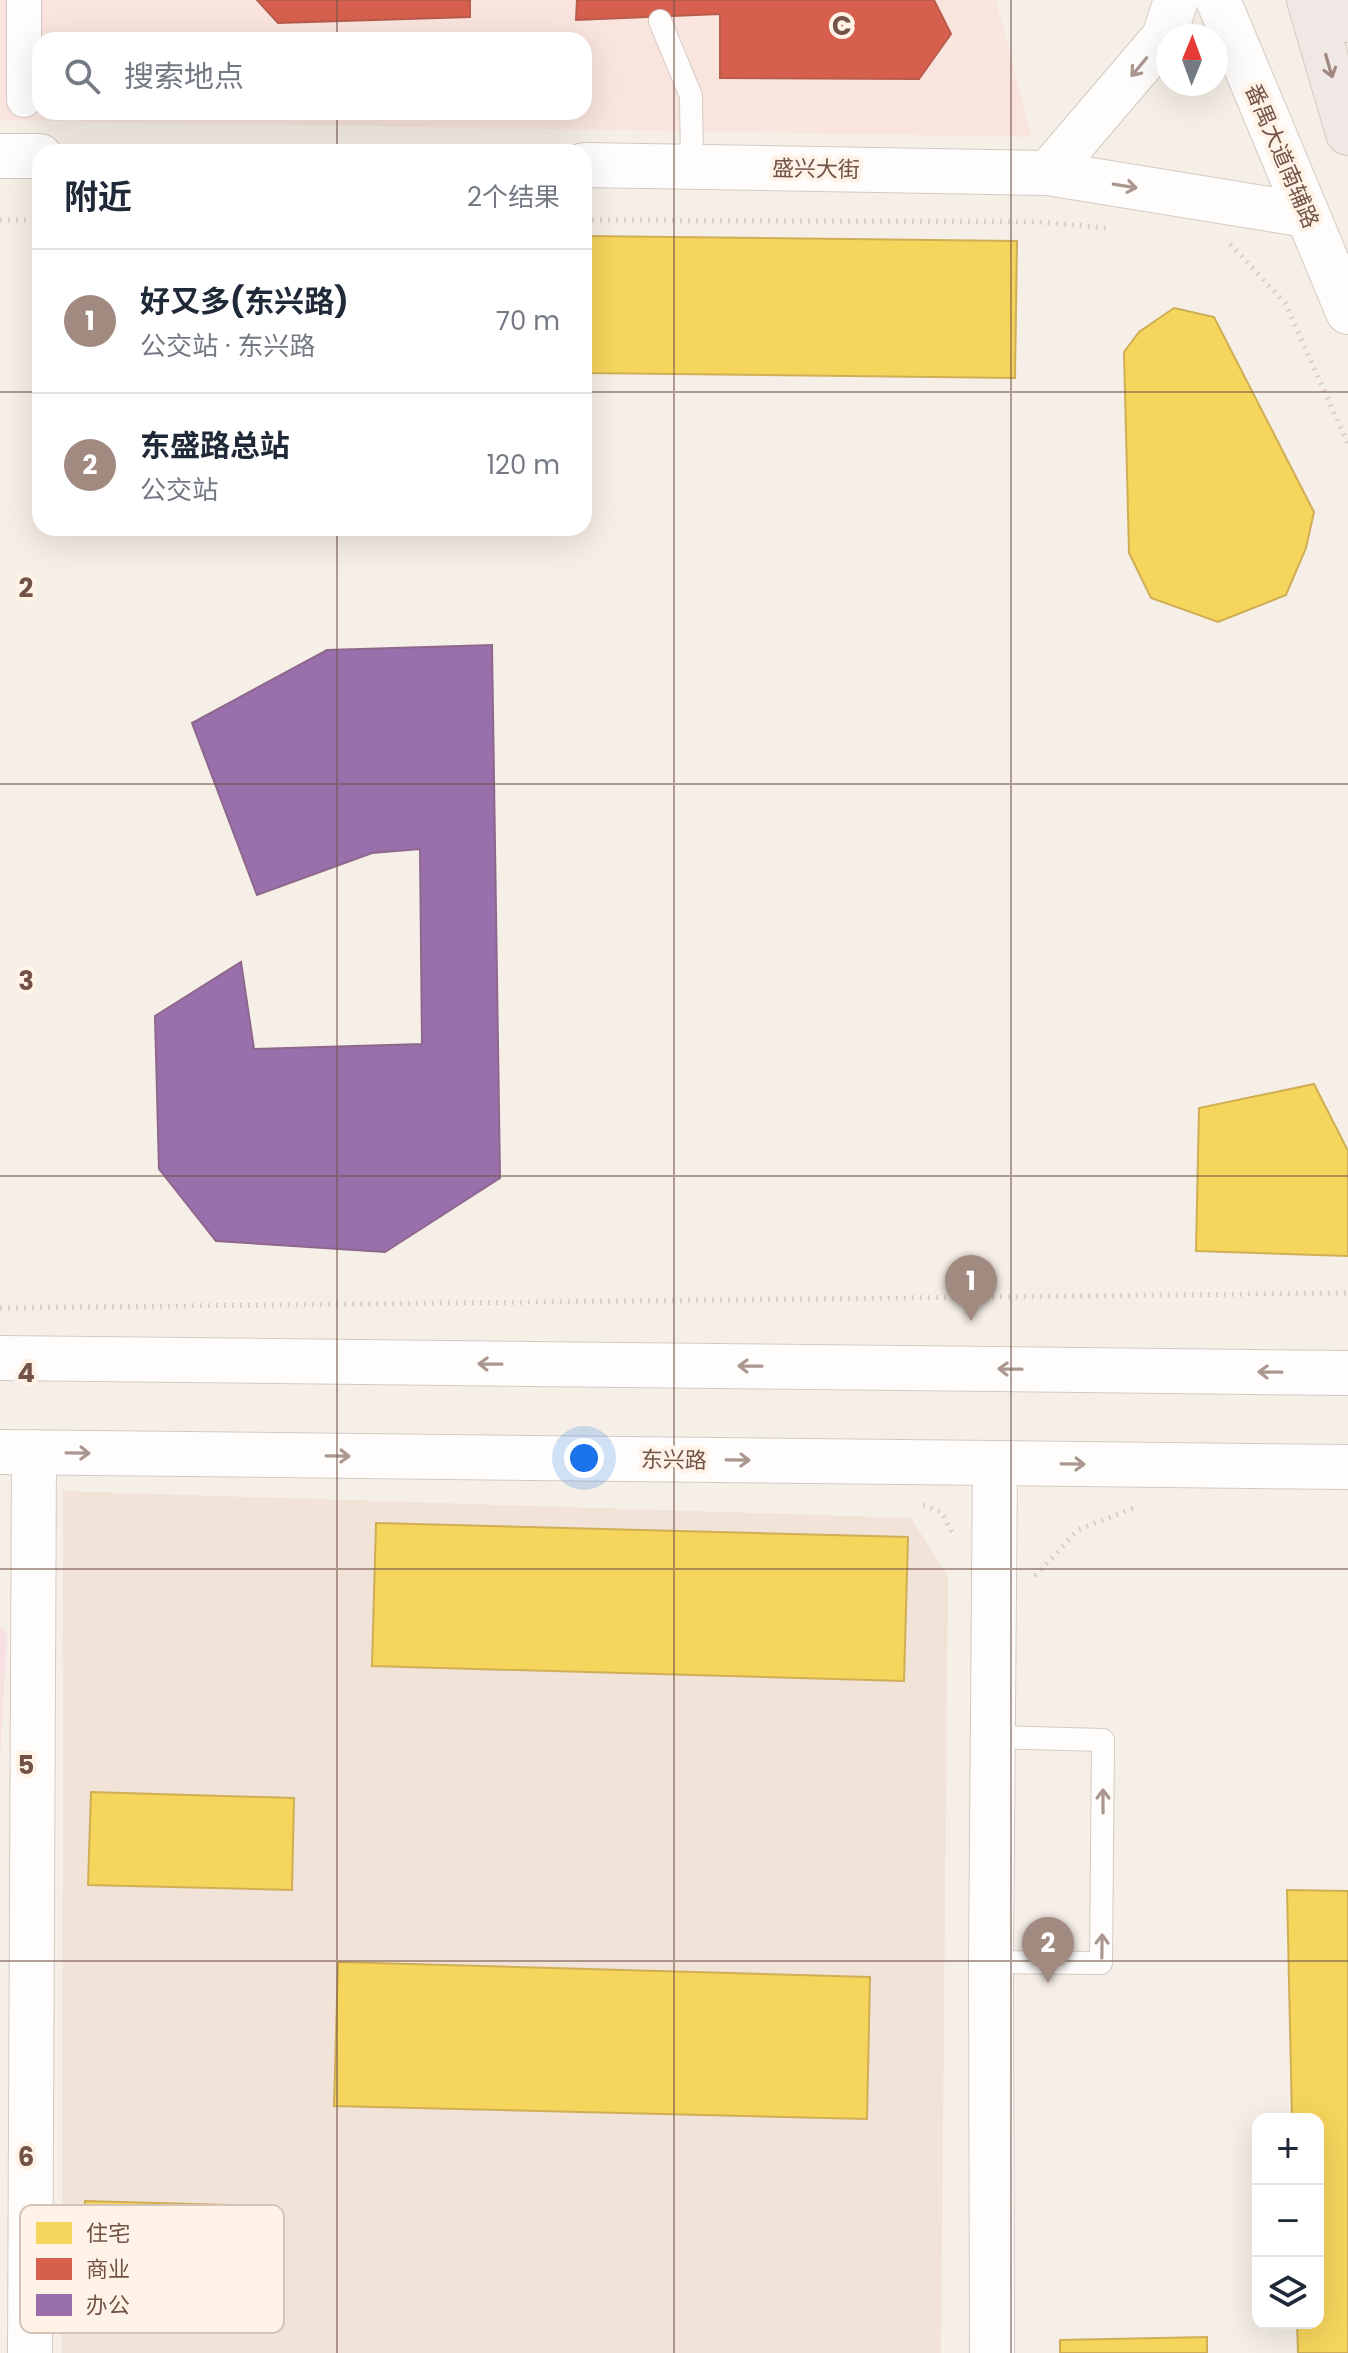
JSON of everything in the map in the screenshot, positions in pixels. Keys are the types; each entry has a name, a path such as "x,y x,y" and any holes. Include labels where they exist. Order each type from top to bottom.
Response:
{"highway":[{"path":"1309,0 1348,133"},
{"path":"1339,0 1348,20"}],"main road":[{"path":"1048,173 1164,37 1176,0"},
{"name":"番禺大道南辅路","path":"1218,0 1348,312"},
{"path":"0,156 32,156"},
{"name":"盛兴大街","path":"592,165 1048,173 1306,215"},
{"path":"0,1358 1348,1373"},
{"path":"17,1452 28,2205"},
{"name":"东兴路","path":"17,1452 1348,1467"},
{"path":"992,2353 995,1463"},
{"path":"30,2333 30,2353"}],"street":[{"path":"24,0 24,100"}],"lane":[{"path":"660,21 691,96 692,167"},
{"path":"991,1962 1101,1963 1103,1879 1103,1740 993,1737"}],"path":[{"path":"0,220 32,220"},
{"path":"592,220 1039,222 1116,228"},
{"path":"1224,238 1285,303 1348,444"},
{"path":"0,1308 1348,1293"},
{"path":"911,1501 941,1512 955,1538"},
{"path":"1026,1586 1078,1530 1144,1504"}],"shaded area":[{"path":"0,0 996,0 1031,137 0,120"},
{"path":"63,1491 911,1518 948,1576 941,2353 62,2353 62,2333 284,2333 284,2205 62,2205"},
{"path":"0,1626 7,1635 0,1757"}],"building: 住宅":[{"path":"592,236 1017,241 1015,378 592,373"},
{"path":"1174,308 1214,317 1314,512 1306,548 1286,595 1218,622 1151,598 1129,553 1124,352 1139,332"},
{"path":"1314,1084 1348,1151 1348,1256 1196,1251 1199,1108"},
{"path":"376,1523 908,1537 904,1681 372,1666"},
{"path":"91,1792 294,1798 292,1890 88,1885"},
{"path":"1287,1890 1348,1891 1348,2353 1298,2353 1297,2329 1324,2329 1324,2113 1292,2113"},
{"path":"338,1962 870,1977 867,2119 334,2106"},
{"path":"85,2201 229,2205 85,2205"},
{"path":"1207,2337 1207,2353 1060,2353 1060,2340"}],"building: 商业":[{"path":"257,0 470,0 470,17 278,23"},
{"path":"577,0 934,0 951,34 919,79 720,78 720,14 576,20"}],"building: 办公":[{"path":"492,645 500,1178 385,1252 216,1241 159,1169 155,1016 241,962 254,1049 422,1044 420,849 372,853 257,895 192,723 327,650"}],"place":[{"name":"好又多(东兴路)","path":"971,1321"},
{"name":"东盛路总站","path":"1048,1983"}]}
